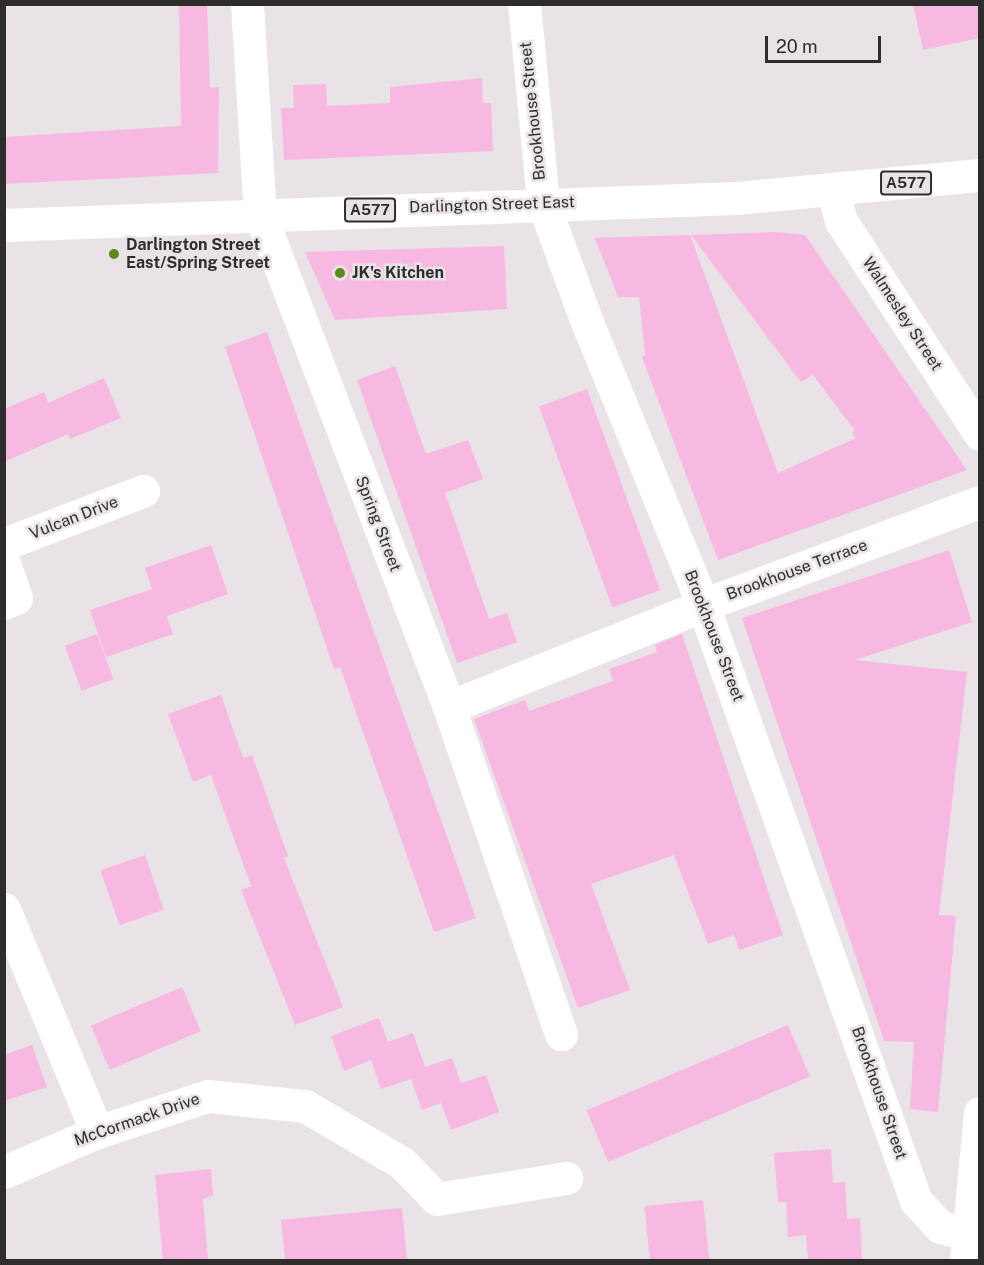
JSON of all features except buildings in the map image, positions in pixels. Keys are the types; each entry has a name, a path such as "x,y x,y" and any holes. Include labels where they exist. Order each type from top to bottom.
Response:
{"main road":[{"name":"Spring Street","path":"247,4 260,214 449,707 561,1034"},
{"name":"Brookhouse Street","path":"524,4 543,202 586,322 704,605 916,1201 940,1227 968,1247"},
{"name":"Darlington Street East","path":"4,225 833,191 980,175"},
{"name":"Walmesley Street","path":"833,191 841,221 980,434"},
{"name":"Vulcan Drive","path":"4,544 143,491"},
{"name":"Brookhouse Terrace","path":"449,707 704,605 980,502"},
{"path":"4,563 16,598 4,603"},
{"path":"4,909 97,1132"},
{"name":"McCormack Drive","path":"4,1172 97,1132 208,1096 305,1106 402,1163 437,1199 566,1178"},
{"path":"968,1247 980,1113"}],"place":[{"name":"Darlington Street East/Spring Street","path":"114,254"},
{"name":"JK's Kitchen","path":"340,273"}]}
